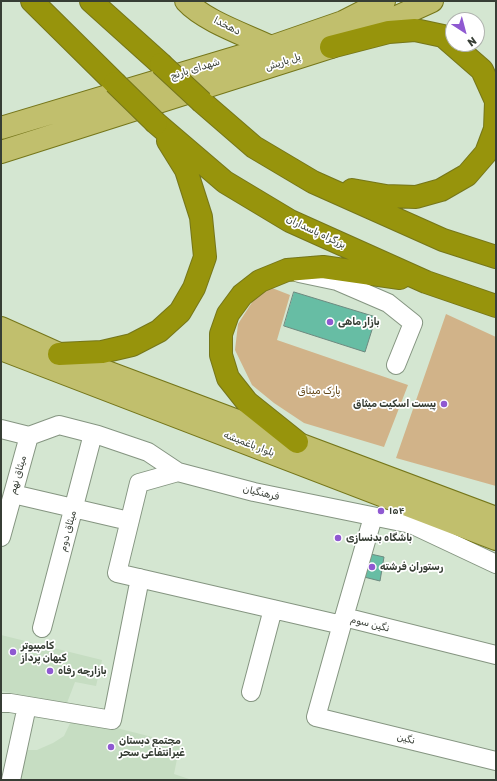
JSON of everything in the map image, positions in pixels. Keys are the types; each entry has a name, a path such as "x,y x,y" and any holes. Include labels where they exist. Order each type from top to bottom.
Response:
{"highway":[{"path":"20,1 36,6 156,123 186,170 201,217 205,257 194,288 180,312 159,331 132,345 102,352 59,354"},
{"path":"92,1 202,102 254,147 313,182 443,240 496,258"},
{"path":"313,182 386,196 416,197 441,190 467,175 486,153 495,129 496,101 482,70 442,36 415,30 389,32 331,47"},
{"name":"بزرگراه پاسداران","path":"156,123 225,182 290,220 426,282 496,306"},
{"path":"297,442 247,402 228,378 221,355 221,334 228,314 242,295 260,281 287,270 323,267 426,282"}],"main road":[{"name":"شهدای بارنج","path":"1,128 271,47 343,22 384,1"},
{"name":"دهخدا","path":"193,3 216,21 271,47"},
{"name":"پل باریش","path":"1,152 331,47 424,3"},
{"name":"بلوار باغمیشه","path":"1,328 59,354 297,442 496,518"},
{"name":"بلوار باغمیشه","path":"1,349 414,516 496,540"}],"street":[{"path":"287,270 337,281 388,303 413,323 396,365"},
{"name":"فرهنگیان","path":"29,436 59,425 93,434 148,452 178,472 254,492 373,516 414,516 496,564"},
{"path":"1,430 29,436"},
{"name":"میثاق دوم","path":"42,628 93,434"},
{"name":"میثاق نهم","path":"1,537 29,436"},
{"path":"178,472 139,482 117,573 274,609 343,621 373,516"},
{"path":"13,494 129,521"},
{"path":"1,703 112,720 140,578"},
{"path":"251,692 274,609"},
{"name":"نگین سوم","path":"316,717 343,621 496,655"},
{"path":"11,780 27,706"},
{"name":"نگین","path":"316,717 496,762"}],"shaded area":[{"name":"بازارچه رفاه","path":"1,635 102,660 96,686 75,682 67,703 1,691"},
{"name":"مجتمع دبستان غیرانتفاعی سحر","path":"73,717 180,744 174,774 192,780 17,780 23,750 37,750 64,736"}],"green space":[{"name":"پارک میثاق","path":"267,286 290,295 277,340 408,385 384,447 304,423 274,403 252,385 235,350 238,324 258,293"},
{"path":"446,314 496,337 496,486 396,458"}],"building":[{"name":"بازار ماهی","path":"294,292 376,317 365,352 284,326"},
{"name":"رستوران فرشته","path":"366,553 384,557 380,581 360,576"}],"place":[{"name":"بازار ماهی","path":"330,322"},
{"name":"پیست اسکیت میثاق","path":"444,404"},
{"name":"۱۵۴","path":"381,511"},
{"name":"باشگاه بدنسازی","path":"338,538"},
{"name":"رستوران فرشته","path":"372,567"},
{"name":"کامپیوتر کیهان پرداز","path":"13,652"},
{"name":"بازارچه رفاه","path":"50,671"},
{"name":"مجتمع دبستان غیرانتفاعی سحر","path":"111,747"}]}
